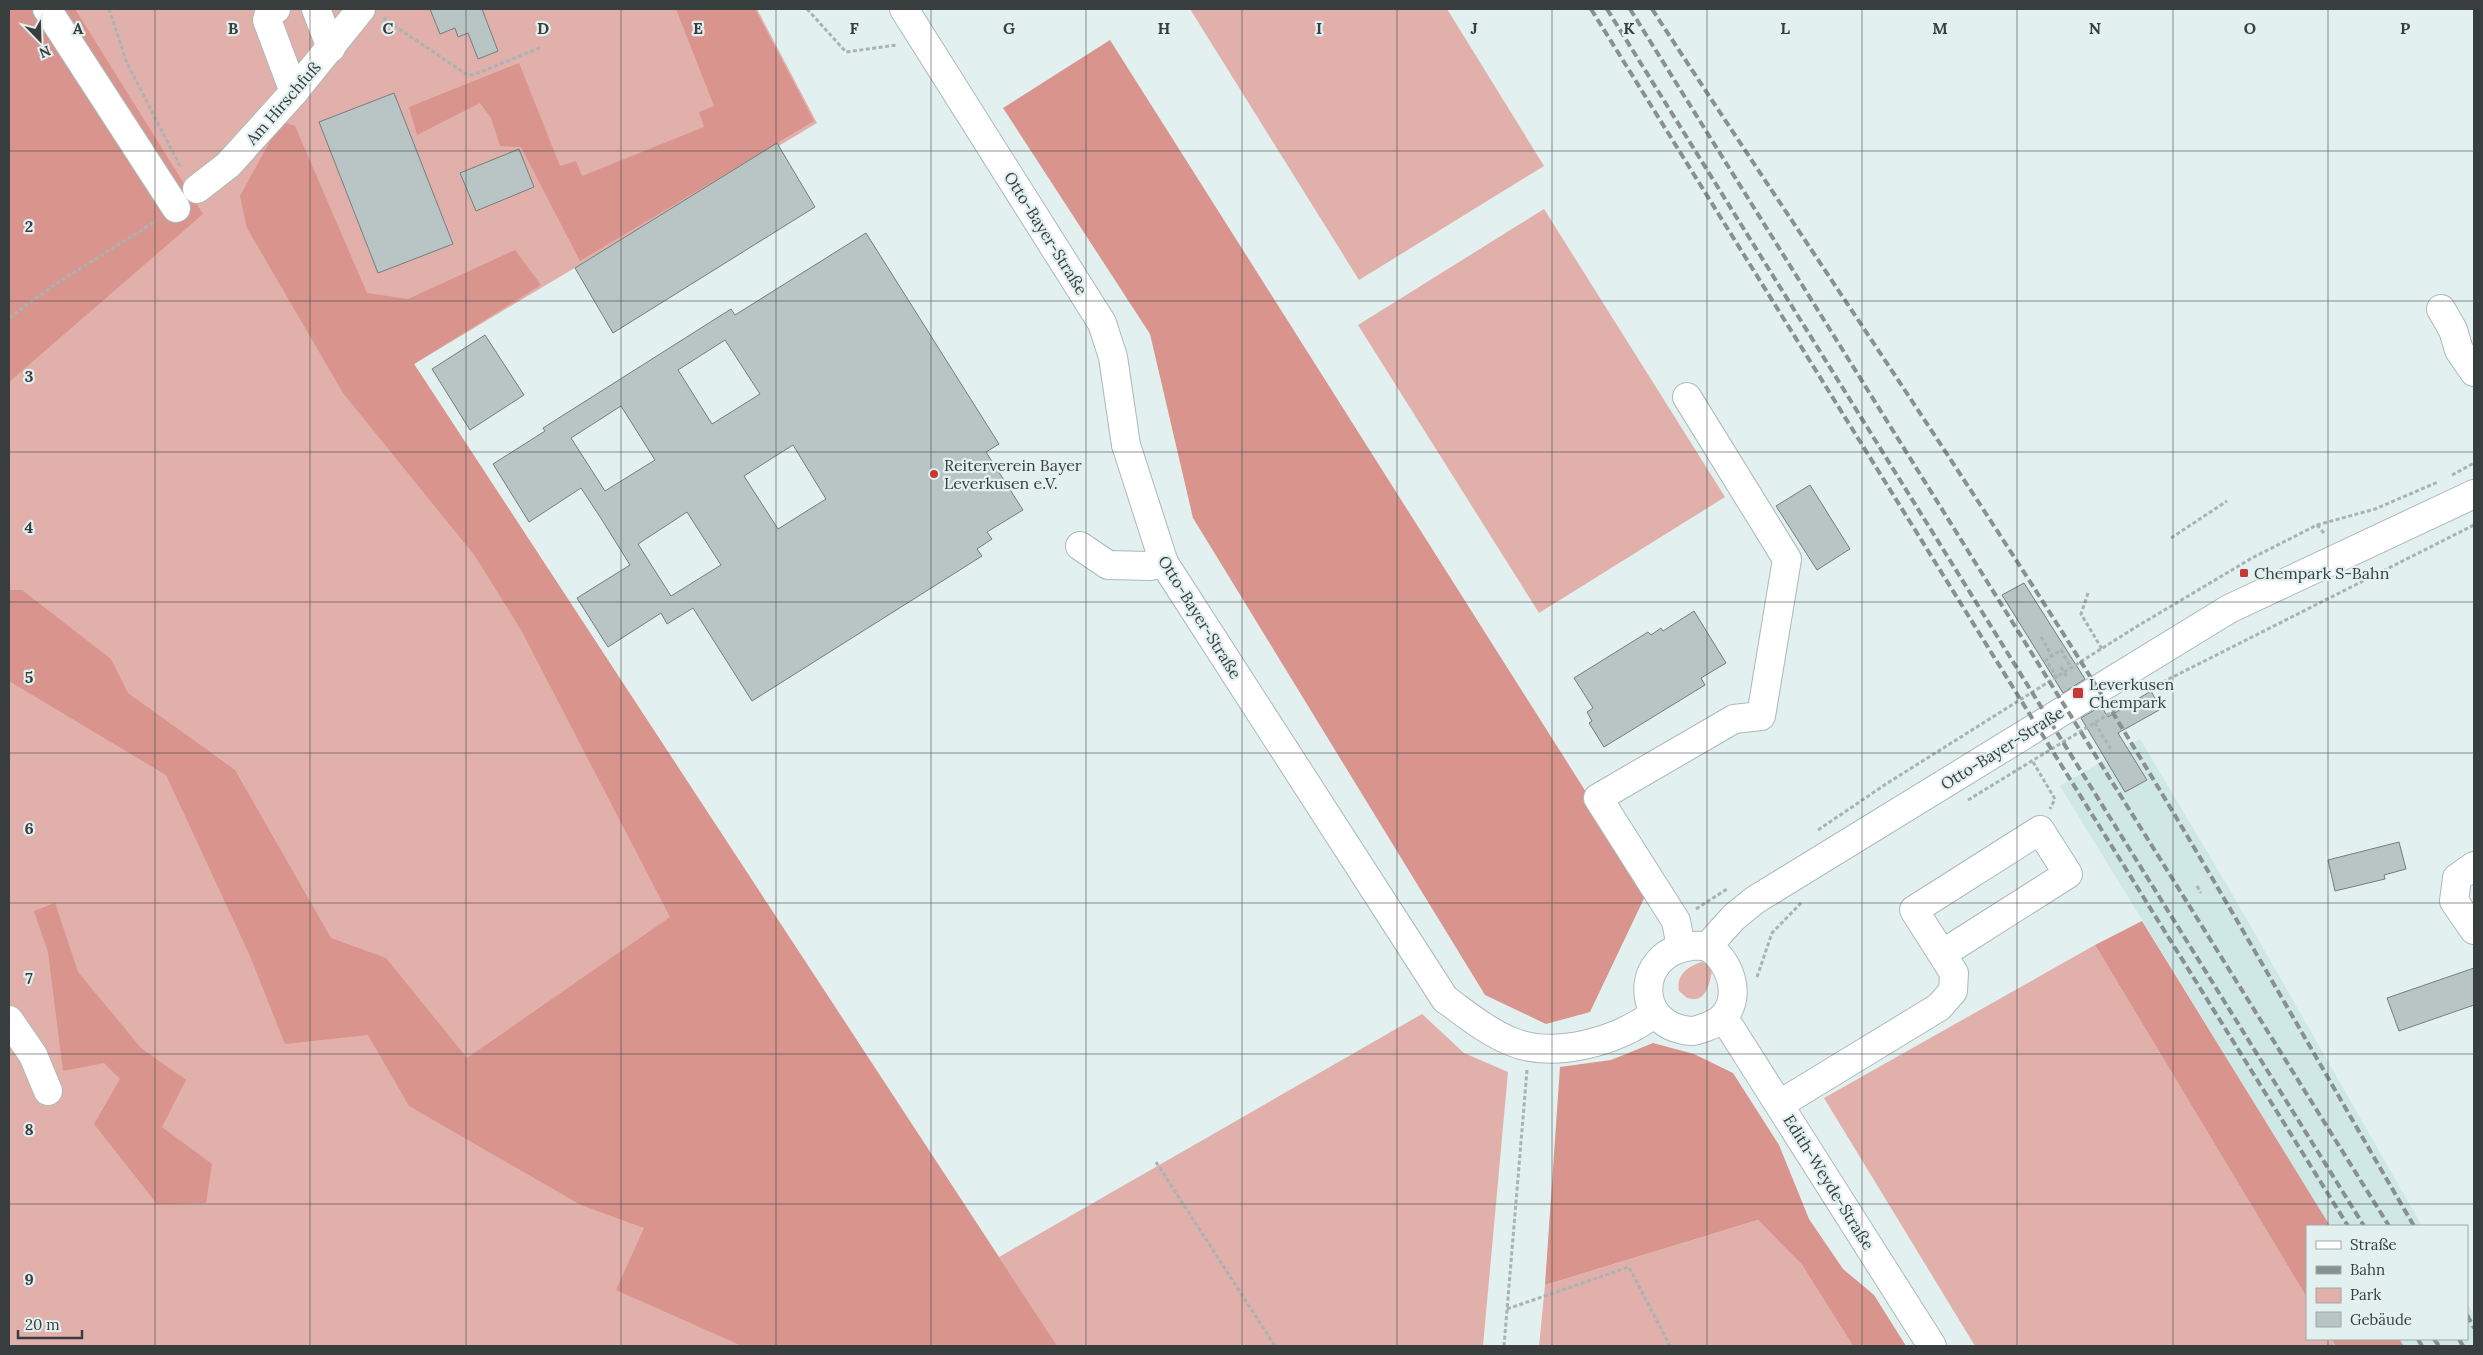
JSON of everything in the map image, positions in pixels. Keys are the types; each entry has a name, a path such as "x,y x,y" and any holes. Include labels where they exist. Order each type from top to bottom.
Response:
{"street":[{"path":"47,9 176,208"},
{"path":"276,9 269,13 267,20 294,92"},
{"path":"316,9 331,48"},
{"name":"Otto-Bayer-Straße","path":"904,9 1102,323 1113,357 1126,445 1164,563 1445,999 1482,1027 1510,1041 1530,1047 1575,1047 1591,1043 1623,1032 1655,1012"},
{"name":"Am Hirschfuß","path":"197,189 228,165 294,92 362,12"},
{"path":"2441,310 2453,330 2459,350 2474,372"},
{"path":"1687,397 1786,559 1761,716 1734,719 1598,798 1694,947 1719,957 1730,971 1733,990 1731,1005 1724,1018 1712,1025 1693,1031 1672,1028 1655,1012 1649,1000 1649,977 1656,964 1664,955 1694,947"},
{"name":"Otto-Bayer-Straße","path":"1694,947 1755,900 2228,609 2474,494"},
{"path":"1080,546 1108,565 1150,566 1164,563"},
{"path":"1780,1104 1939,1007 1953,991 1954,973 1914,910 2040,830 2068,874 1942,954"},
{"path":"2474,866 2457,878 2454,901 2474,930"},
{"name":"Edith-Weyde-Straße","path":"1724,1018 1932,1346"},
{"path":"9,1020 33,1055 48,1091"}],"path":[{"path":"109,9 127,63 187,178 197,189"},
{"path":"808,9 846,52 910,42 921,34"},
{"path":"362,12 466,74 479,72 542,47"},
{"path":"9,318 54,285 176,208"},
{"path":"2448,477 2474,463"},
{"path":"2011,707 2220,577 2317,525 2375,509 2439,481"},
{"path":"2170,538 2227,501"},
{"path":"2317,525 2324,533"},
{"path":"2148,689 2474,525"},
{"path":"2364,572 2367,579"},
{"path":"2220,577 2224,583"},
{"path":"2088,593 2081,614 2102,650"},
{"path":"2284,610 2288,619"},
{"path":"2041,637 2052,656"},
{"path":"2058,678 2046,660 2061,650 2072,668"},
{"path":"2064,674 2062,666 2067,677"},
{"path":"1961,804 2095,724 2141,694"},
{"path":"2095,724 2112,751"},
{"path":"2032,762 2050,792"},
{"path":"2197,886 2201,893"},
{"path":"1755,983 1772,933 1802,901"},
{"path":"1504,1346 1527,1067"},
{"path":"1156,1162 1275,1346"},
{"path":"1507,1309 1629,1266 1670,1346"}],"shaded area":[{"path":"9,9 75,9 203,214 9,382"},
{"path":"676,9 755,9 814,121 580,261 521,147 500,146 491,118 480,103 417,135 409,107 519,63 560,166 576,161 582,176 704,127 699,112 714,106"},
{"path":"1110,40 1648,890 1590,1012 1546,1024 1485,995 1193,518 1150,334 1003,108"},
{"path":"281,121 295,126 367,293 408,299 515,250 541,285 414,364 1057,1346 742,1346 616,1290 644,1228 581,1205 409,1106 368,1035 285,1044 250,956 166,775 9,681 9,590 22,590 111,659 128,693 235,770 331,938 386,958 467,1058 670,917 521,630 475,556 343,393 247,228 240,196"},
{"path":"2140,739 2231,892 2421,1225 2329,1225 2060,786"},
{"path":"55,903 78,972 141,1048 186,1080 162,1127 212,1164 206,1203 157,1204 94,1124 120,1079 104,1063 63,1071 48,952 34,911"},
{"path":"2142,921 2329,1225 2306,1225 2306,1296 2095,945"},
{"path":"1653,1043 1694,1054 1733,1073 1779,1145 1809,1219 1843,1269 1874,1295 1906,1346 1853,1346 1802,1265 1758,1220 1545,1285 1560,1067 1611,1060"},
{"path":"2468,1305 2474,1315 2474,1346 2404,1346 2400,1340 2468,1340"},
{"path":"2332,1340 2400,1340 2404,1346 2336,1346"}],"green space":[{"path":"9,9 757,9 817,123 414,364 999,1257 1422,1014 1464,1053 1508,1072 1483,1346 9,1346"},
{"path":"1190,9 1447,9 1544,166 1359,280"},
{"path":"1544,209 1725,497 1539,613 1358,325"},
{"path":"2095,945 2306,1296 2306,1340 2332,1340 2336,1346 1975,1346 1824,1098"},
{"path":"1701,962 1706,963 1712,971 1708,987 1702,996 1693,999 1687,998 1679,991 1679,980 1687,969"},
{"path":"1758,1220 1802,1265 1853,1346 1539,1346 1545,1285"}],"building":[{"path":"430,9 482,9 498,51 478,59 468,33 458,37 455,28 440,34"},
{"path":"394,93 453,244 378,273 319,122"},
{"path":"777,143 815,207 613,333 575,268"},
{"path":"519,149 534,187 476,211 460,173"},
{"path":"866,233 999,444 986,452 1023,510 987,532 992,539 977,549 982,556 752,701 693,608 667,624 661,613 608,647 577,598 630,565 602,520 581,488 529,522 493,464 545,431 543,428 731,309 735,315","holes":["725,340 760,394 712,424 678,370","621,406 655,460 605,491 571,438","793,445 826,499 778,529 744,476","687,512 721,565 671,596 638,544"]},
{"path":"485,335 524,395 470,430 432,369"},
{"path":"1810,485 1850,549 1817,570 1776,506"},
{"path":"2024,583 2085,679 2063,693 2002,595"},
{"path":"1694,611 1726,663 1701,678 1705,685 1604,747 1589,723 1592,721 1587,712 1593,708 1574,678 1648,632 1651,635 1661,628 1663,631"},
{"path":"2151,691 2161,709 2118,733 2147,780 2125,792 2081,718 2101,706 2108,717"},
{"path":"2399,842 2406,869 2384,875 2385,879 2335,891 2328,860"},
{"path":"2474,968 2474,1005 2399,1031 2387,998"}],"railway":[{"path":"1591,9 2347,1225"},
{"path":"1607,9 2363,1225"},
{"path":"1630,9 2388,1225"},
{"path":"1652,9 1936,438 2103,697 2222,894 2413,1225"},
{"path":"2468,1317 2474,1328"},
{"path":"2419,1340 2422,1346"},
{"path":"2435,1340 2439,1346"},
{"path":"2460,1340 2463,1346"}],"place":[{"name":"Reiterverein Bayer Leverkusen e.V.","path":"934,474"},
{"name":"Chempark S-Bahn","path":"2244,573"},
{"name":"Leverkusen Chempark","path":"2078,693"}]}
